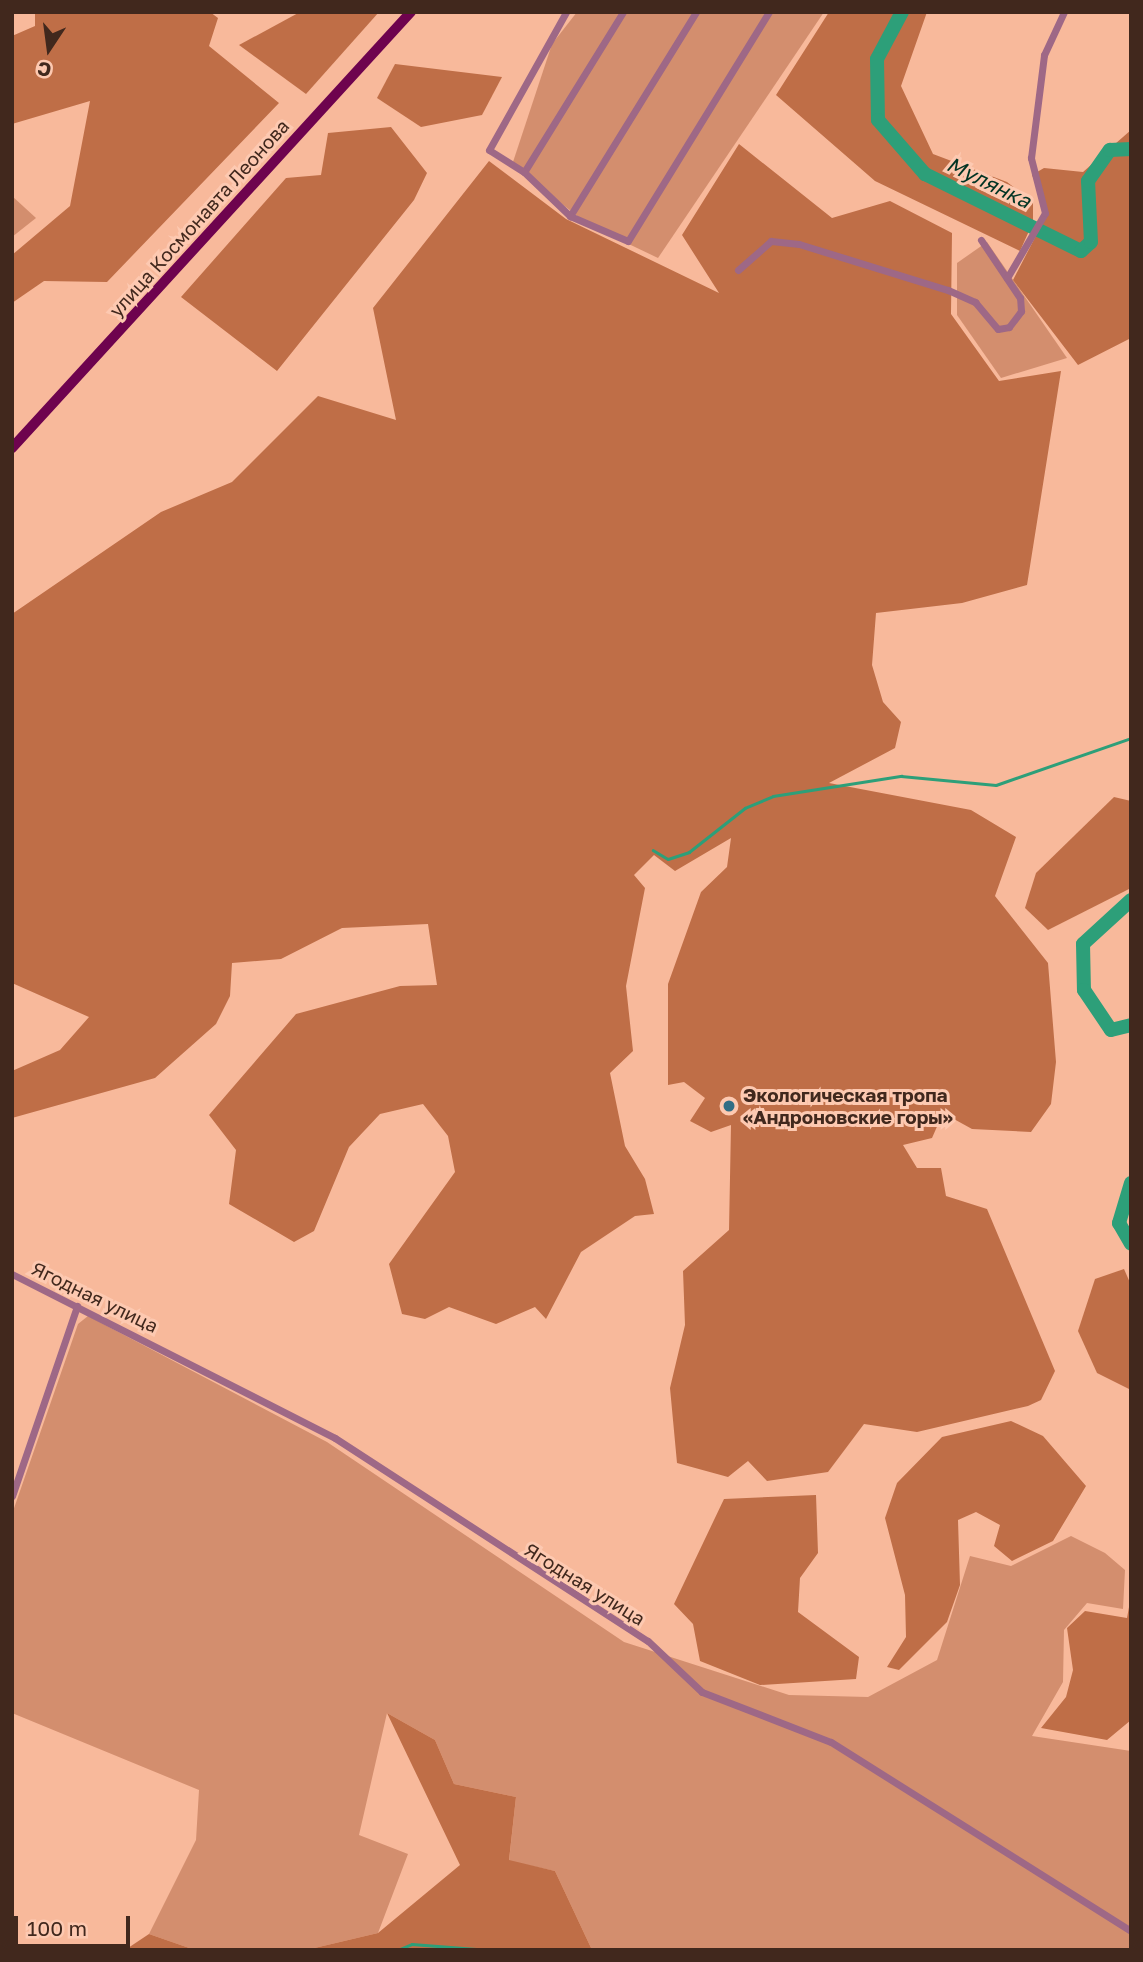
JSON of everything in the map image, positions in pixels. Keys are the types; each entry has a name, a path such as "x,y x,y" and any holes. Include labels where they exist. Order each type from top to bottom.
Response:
{"main road":[{"name":"улица Космонавта Леонова","path":"12,447 411,12"}],"street":[{"path":"566,12 489,150 524,173 570,216 628,241 769,12"},
{"path":"524,173 623,12"},
{"path":"570,216 695,12"},
{"path":"1007,278 1043,222 1045,203 1031,158 1044,55 1063,12"},
{"path":"738,270 771,242 799,244 947,290 975,302 998,329 1009,327 1021,311 1007,278 981,240"},
{"name":"Ягодная улица","path":"12,1274 335,1438 648,1641 702,1692 831,1742 1131,1931"},
{"path":"12,1496 77,1306"}],"shaded area":[{"path":"35,12 210,12 218,18 209,46 279,103 107,282 44,281 12,303 12,255 70,206 90,101 12,124 12,36 35,26"},
{"path":"300,12 379,12 306,94 239,45"},
{"path":"577,12 824,12 658,258 589,225 512,165 552,44"},
{"path":"829,12 927,12 901,86 933,154 1007,182 1033,202 1033,222 1020,251 875,181 776,95"},
{"path":"395,64 502,77 482,115 421,127 377,98"},
{"path":"391,127 427,173 414,200 277,371 181,297 286,178 321,175 328,133"},
{"path":"1131,130 1131,338 1078,365 1013,280 1041,226 1044,204 1032,175 1044,168 1083,172"},
{"path":"739,144 832,218 890,201 952,233 951,314 999,381 1061,371 1027,585 962,603 876,613 872,665 883,702 901,722 895,748 829,783 971,810 1016,837 995,896 1048,963 1056,1062 1051,1104 1031,1132 972,1129 943,1113 932,1138 903,1145 917,1168 941,1168 946,1196 987,1209 1055,1371 1041,1400 1028,1406 917,1432 864,1424 828,1472 767,1481 748,1461 728,1477 677,1463 670,1388 685,1325 683,1271 729,1230 731,1125 711,1132 690,1121 705,1098 684,1082 668,1085 668,984 701,892 727,867 731,838 675,871 654,855 634,875 645,888 626,986 633,1051 610,1073 625,1146 645,1179 654,1214 635,1216 581,1252 546,1319 535,1307 496,1324 449,1307 425,1319 402,1314 389,1264 455,1172 448,1136 423,1104 380,1114 349,1147 314,1231 294,1242 229,1204 236,1150 209,1115 296,1014 400,986 437,985 428,924 342,928 281,959 232,963 230,996 216,1024 155,1078 12,1118 12,1071 60,1050 89,1017 12,983 12,614 161,512 232,482 318,396 396,420 373,308 489,161 566,219 719,293 682,235"},
{"path":"12,196 36,218 12,237"},
{"path":"987,242 1067,358 1001,378 957,315 957,263"},
{"path":"1114,797 1131,801 1131,888 1048,930 1025,908 1036,873"},
{"path":"1124,1269 1131,1285 1131,1390 1097,1373 1078,1331 1095,1279"},
{"path":"88,1316 327,1442 624,1642 789,1695 868,1697 937,1660 970,1556 1011,1566 1071,1536 1105,1553 1125,1570 1123,1609 1087,1603 1064,1630 1063,1682 1032,1736 1131,1751 1131,1950 592,1950 555,1871 509,1861 516,1797 454,1784 435,1740 387,1713 359,1835 408,1854 378,1933 306,1950 195,1950 149,1934 196,1840 199,1790 12,1713 12,1514 78,1324"},
{"path":"1011,1421 1043,1436 1086,1486 1053,1541 1012,1561 994,1546 1000,1525 976,1512 958,1520 960,1585 947,1622 899,1670 887,1667 906,1637 905,1595 885,1518 897,1483 942,1437"},
{"path":"816,1495 818,1553 800,1578 798,1612 859,1657 856,1679 760,1685 700,1661 693,1624 674,1604 724,1499"},
{"path":"1131,1596 1131,1720 1107,1740 1041,1728 1066,1697 1073,1670 1067,1628 1085,1611 1127,1618"},
{"path":"387,1713 435,1740 454,1784 516,1797 509,1860 555,1871 592,1950 306,1950 378,1933 460,1865"},
{"path":"149,1934 195,1950 125,1950"}],"waterway":[{"name":"Мулянка","path":"902,12 877,59 878,120 925,174 1081,251 1091,242 1088,181 1110,150 1131,149"},
{"path":"653,850 668,859 689,852 745,808 773,796 901,776 996,785 1131,738"},
{"name":"Мулянка","path":"1131,900 1083,944 1084,990 1111,1030 1131,1025"},
{"name":"Мулянка","path":"1131,1183 1119,1223 1131,1244"},
{"path":"398,1950 412,1944 489,1950"}],"place":[{"name":"Экологическая тропа «Андроновские горы»","path":"729,1106"}]}
